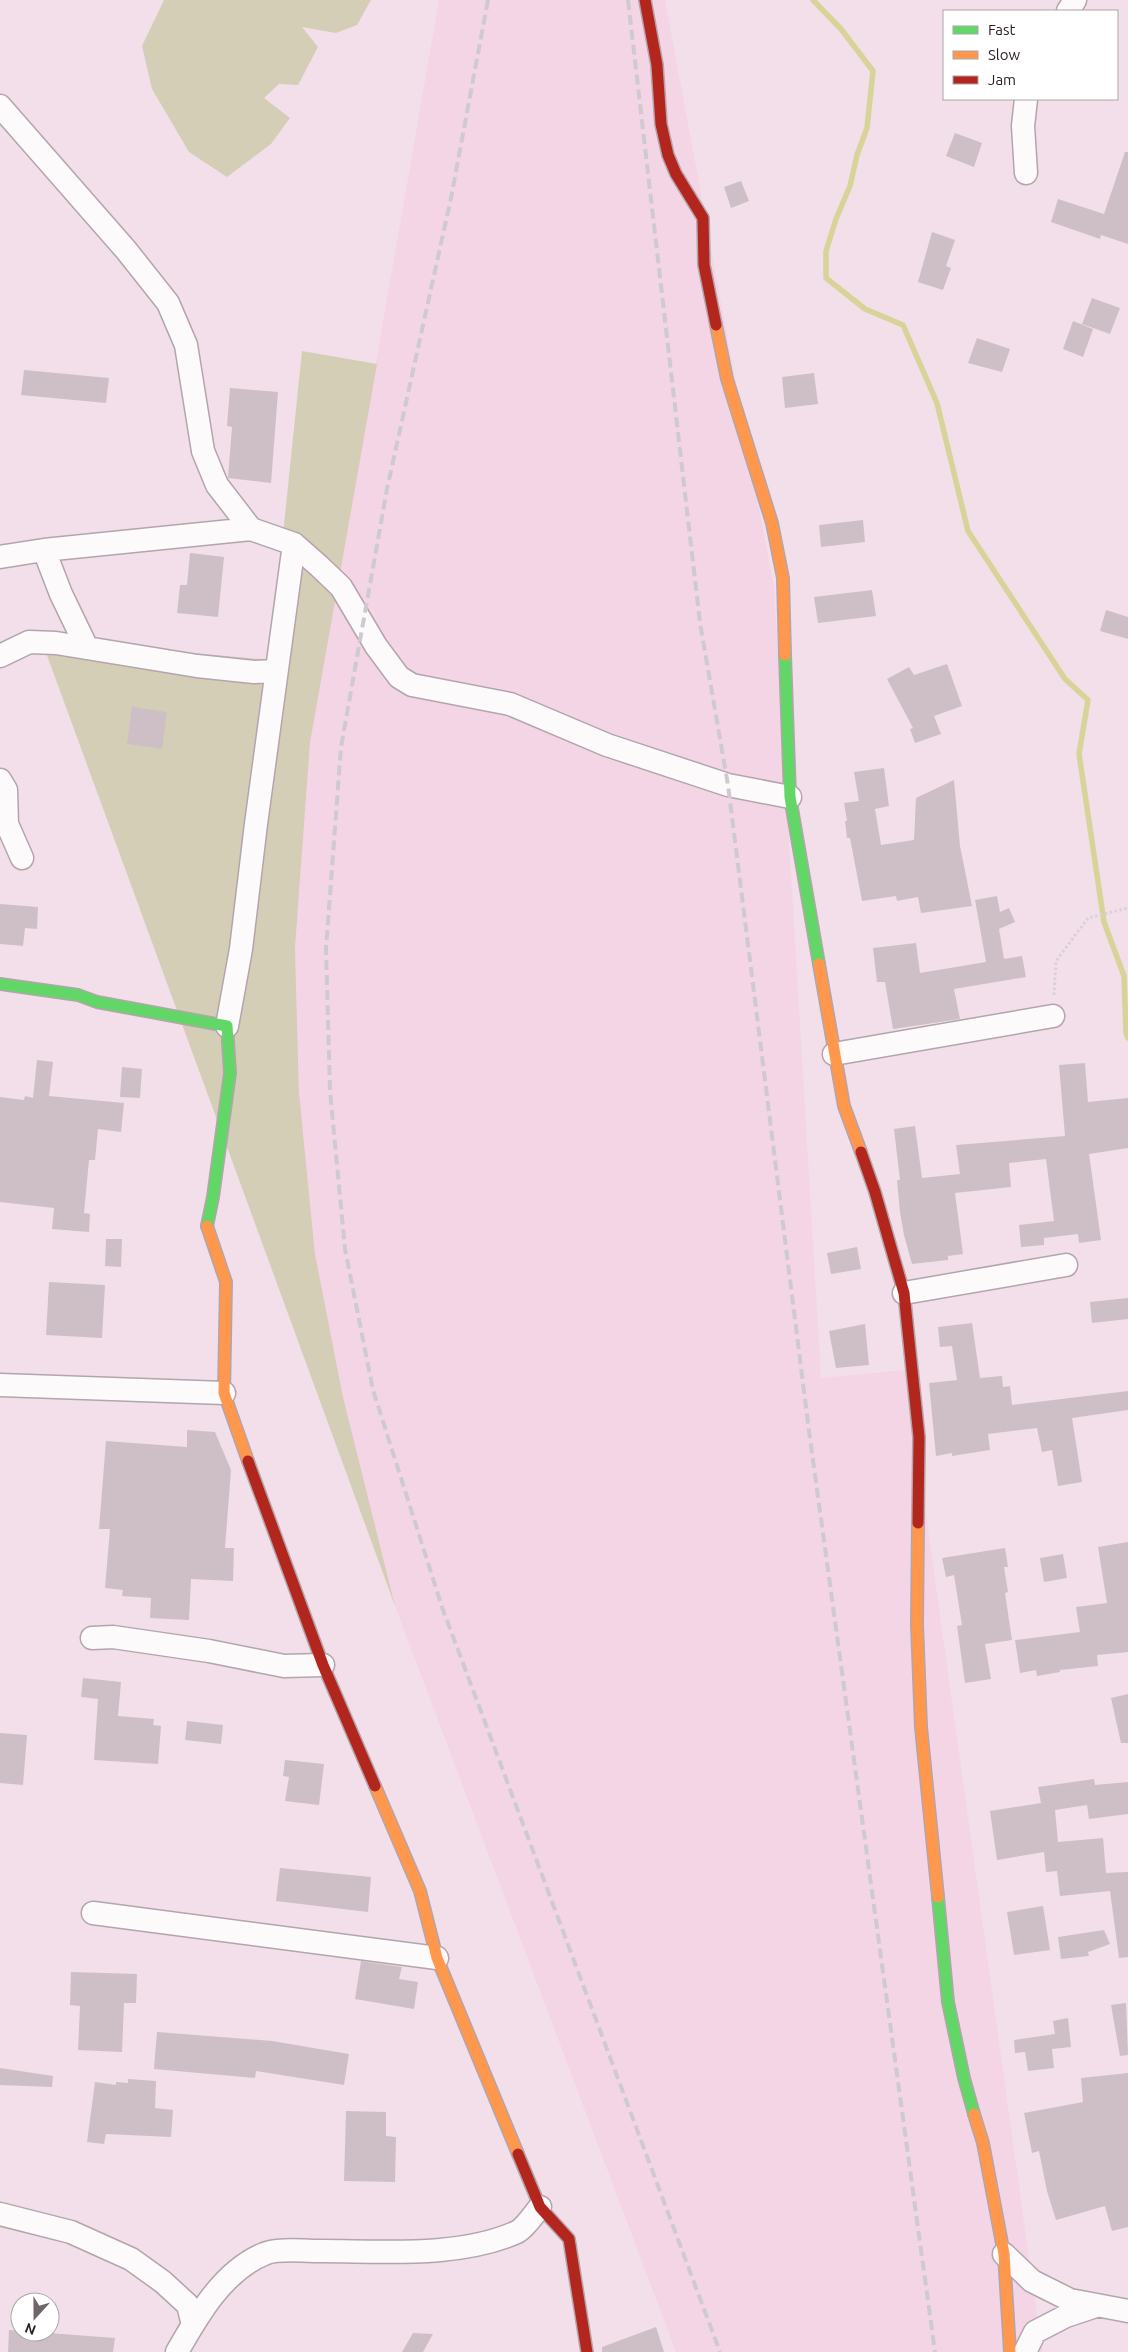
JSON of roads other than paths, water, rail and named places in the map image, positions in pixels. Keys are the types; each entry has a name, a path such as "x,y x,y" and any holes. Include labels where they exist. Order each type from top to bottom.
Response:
{"street":[{"path":"645,0 657,65 661,124 668,155 676,174 703,218 704,265 727,379 772,523 783,578 790,798 844,1106 875,1192 904,1293 919,1437 917,1626 921,1727 948,2002 964,2078 983,2143 1004,2254 1010,2352"},
{"path":"1026,100 1023,126 1026,173"},
{"path":"0,106 126,250 168,303 186,346 203,451 217,485 251,529"},
{"path":"0,557 44,550 251,529 294,544 341,587 376,646 399,677 412,685 510,704 607,745 728,785 790,798"},
{"path":"294,544 241,949 227,1026 230,1073 213,1197 206,1223 226,1282 224,1393 323,1665 420,1891 438,1958 540,2207 569,2240 587,2352"},
{"path":"44,550 61,594 87,648"},
{"path":"0,656 29,642 56,643 197,666 254,672 276,671"},
{"path":"0,780 6,790 7,824 22,858"},
{"path":"0,984 78,995 97,1002 227,1026"},
{"path":"834,1054 1054,1016"},
{"path":"904,1293 1066,1265"},
{"path":"0,1385 224,1393"},
{"path":"92,1638 112,1637 200,1650 284,1666 323,1665"},
{"path":"94,1913 438,1958"},
{"path":"177,2352 193,2325 221,2286 242,2266 266,2253 397,2251 467,2247 519,2231 540,2207"},
{"path":"0,2214 72,2232 131,2259 163,2282 188,2305 193,2325"},
{"path":"1004,2254 1032,2281 1070,2300 1128,2311"},
{"path":"1025,2352 1035,2332 1066,2316 1097,2305"}],"waterway":[{"path":"813,0 841,29 873,71 867,128 857,155 850,186 836,219 826,251 826,278 865,309 903,325 937,403 968,531 1065,679 1088,700 1079,754 1104,922 1124,976 1126,1033 1128,1038"}],"railway":[{"path":"488,0 451,198 387,489 341,747 326,949 330,1091 345,1249 373,1390 442,1607 720,2352"},
{"path":"628,0 700,623 728,785 809,1431 935,2352"}]}
